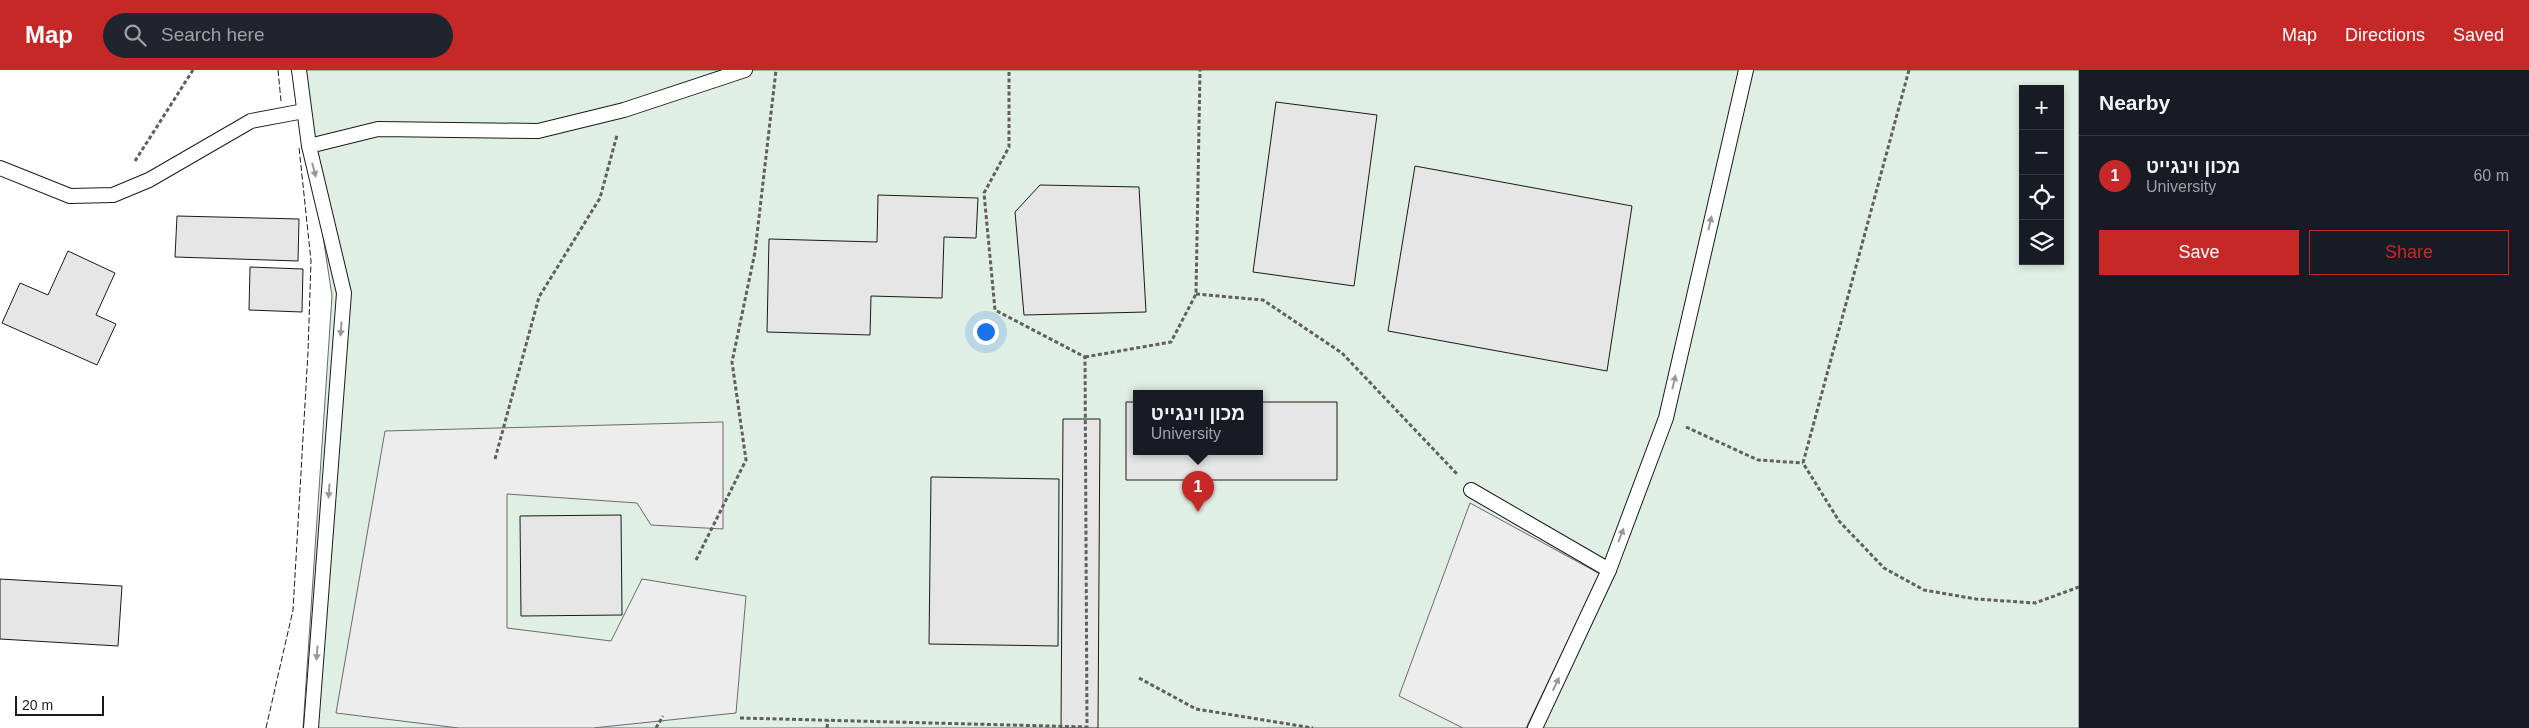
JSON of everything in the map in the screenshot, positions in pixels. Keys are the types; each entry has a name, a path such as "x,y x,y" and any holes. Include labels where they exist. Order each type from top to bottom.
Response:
{"lane":[{"path":"299,70 309,146 344,293 311,728"},
{"path":"309,146 378,129 538,131 624,110 745,70"},
{"path":"1535,728 1610,570 1666,418 1746,70"},
{"path":"0,168 70,196 113,195 149,180 251,121 304,111"},
{"path":"1471,490 1610,570"}],"path":[{"path":"134,162 194,70"},
{"path":"696,560 746,460 732,362 755,252 776,70"},
{"path":"1009,70 1009,147 984,193 995,310 1085,357 1171,342 1196,294 1200,70"},
{"path":"1908,70 1803,463 1845,528 1884,568 1924,590 1976,599 2035,603 2079,587"},
{"path":"495,459 539,297 600,198 624,110"},
{"path":"1196,294 1263,300 1342,353 1444,459 1471,490"},
{"path":"740,718 1086,727 1085,357"},
{"path":"1666,418 1758,460 1803,463"},
{"path":"1138,678 1196,709 1313,728"},
{"path":"656,728 663,716"},
{"path":"827,728 828,720"}],"green space":[{"path":"298,70 2079,70 2079,728 303,728 332,296"}],"shaded area":[{"path":"723,422 723,529 651,525 637,503 507,494 507,628 611,641 642,579 746,596 736,713 593,728 459,728 336,713 385,431"},
{"path":"1470,503 1600,574 1526,728 1463,728 1399,696"}],"building":[{"path":"1276,102 1377,115 1354,286 1253,272"},
{"path":"1415,166 1632,206 1607,371 1388,331"},
{"path":"1040,185 1139,187 1146,312 1024,315 1015,212"},
{"path":"878,195 978,198 976,238 944,237 942,298 871,296 870,335 767,332 769,239 877,242"},
{"path":"177,216 299,219 298,261 175,257"},
{"path":"68,251 115,273 96,315 116,324 97,365 2,323 20,283 48,295"},
{"path":"250,267 303,269 302,312 249,310"},
{"path":"1126,402 1133,402 1133,455 1263,455 1263,402 1337,402 1337,480 1126,480"},
{"path":"1063,419 1100,419 1098,728 1061,728"},
{"path":"931,477 1059,479 1058,646 929,644"},
{"path":"621,515 622,615 521,616 520,516"},
{"path":"0,579 122,586 118,646 0,639"}],"fence":[{"path":"278,70 281,101"},
{"path":"266,728 293,610 308,352 311,261 299,147"}],"place":[{"name":"מכון וינגייט","path":"1198,512"}]}
